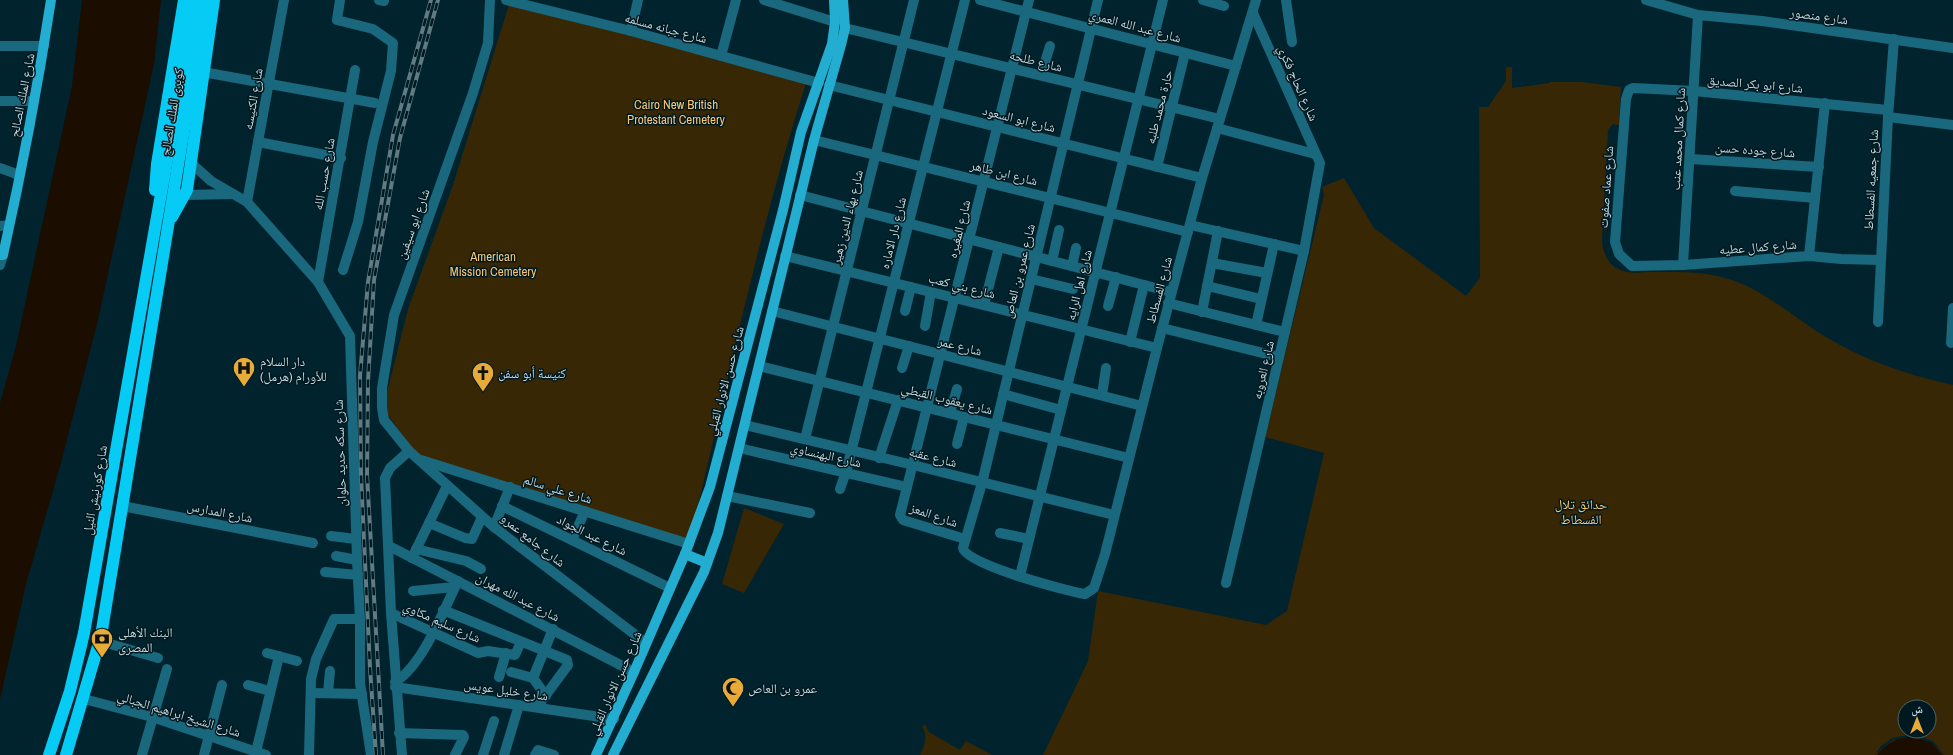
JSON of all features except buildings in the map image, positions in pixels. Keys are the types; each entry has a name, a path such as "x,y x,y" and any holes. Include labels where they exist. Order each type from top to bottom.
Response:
{"highway":[{"path":"66,755 84,699 100,641 122,506 161,228 157,164 184,0"},
{"name":"كوبرى الملك الصالح","path":"161,228 195,0"},
{"name":"كوبرى الملك الصالح","path":"161,228 205,0"},
{"path":"161,228 185,195 191,163 214,0"},
{"name":"شارع كورنيش النيل","path":"49,755 70,691 84,633 161,228"}],"main road":[{"name":"شارع الملك الصالح","path":"1,255 5,225 19,175 34,101 51,0"},
{"name":"شارع حسن الانوار القبلي","path":"598,751 614,719 687,549 716,467 783,210 801,132 832,44 835,22 834,0"},
{"path":"598,751 613,754 707,563 718,532 800,195 845,28 843,0"},
{"path":"687,549 707,563"}],"street":[{"name":"شارع الكنيسه","path":"247,202 284,0"},
{"path":"340,0 337,20 373,29 394,43 391,71 373,142 358,222 343,270"},
{"name":"شارع ابو سيفين","path":"409,451 384,420 382,408 382,388 391,332 398,301 479,75 488,44 490,0"},
{"name":"شارع جبانه مسلمه","path":"506,0 721,56 819,84"},
{"path":"631,32 638,0"},
{"path":"721,56 736,0"},
{"path":"764,0 835,22"},
{"name":"شارع بهاء الدين زهير","path":"805,439 914,0"},
{"name":"شارع دار الاماره","path":"840,489 846,472 965,0"},
{"name":"شارع عبد الله العمري","path":"980,0 1236,66"},
{"name":"شارع المغيره","path":"913,464 1029,0"},
{"name":"شارع عمرو بن العاص","path":"964,543 982,483 1098,0"},
{"name":"شارع اهل الرايه","path":"1020,576 1163,0"},
{"path":"1203,0 1224,6"},
{"name":"شارع الفسطاط","path":"1020,576 1085,594 1094,588 1130,458 1156,348 1202,178 1256,0"},
{"name":"شارع الحاج فكري","path":"1286,0 1292,42"},
{"name":"شارع منصور","path":"1646,0 1698,15 1762,21 1953,48"},
{"name":"شارع الحاج فكري","path":"1253,13 1318,158"},
{"name":"شارع كمال محمد عنب","path":"1683,265 1698,15"},
{"name":"شارع طلحه","path":"845,28 1172,107 1219,124"},
{"name":"شارع جمعيه الفسطاط","path":"1878,322 1888,113 1894,39"},
{"path":"0,46 44,46"},
{"path":"1041,75 1050,46"},
{"name":"حارة محمد طلبه","path":"1157,167 1185,53"},
{"name":"شارع حسب الله","path":"318,282 341,158 355,70"},
{"path":"203,72 375,103"},
{"name":"شارع ابو السعود","path":"830,85 1202,178"},
{"name":"شارع ابو بكر الصديق","path":"1626,99 1629,90 1633,88 1694,91 1825,103 1953,125"},
{"name":"شارع عماد صفوت","path":"1626,99 1615,242 1622,259 1632,266 1637,266"},
{"path":"0,101 34,101"},
{"path":"1809,256 1825,103"},
{"path":"1219,124 1318,158"},
{"name":"شارع ابن طاهر","path":"814,140 1110,213 1189,229 1218,231 1304,251"},
{"path":"258,142 341,158"},
{"name":"شارع العروبه","path":"1226,583 1304,251 1318,158"},
{"name":"شارع جوده حسن","path":"1690,159 1819,167"},
{"name":"شارع سكه حديد حلوان","path":"191,163 211,181 247,202 318,282 347,330 351,342 362,694 371,755"},
{"path":"0,168 19,175"},
{"path":"1735,191 1815,198"},
{"path":"185,195 233,194"},
{"path":"800,195 1171,292"},
{"path":"1052,261 1059,230"},
{"path":"1202,312 1218,231"},
{"path":"1256,325 1274,244"},
{"path":"984,305 999,247"},
{"path":"1072,266 1076,248"},
{"name":"شارع الملك الصالح","path":"0,265 1,255"},
{"name":"شارع بني كعب","path":"785,256 1156,348"},
{"name":"شارع كمال عطيه","path":"1637,266 1683,265 1809,256 1880,260"},
{"path":"1212,262 1267,274"},
{"path":"1108,306 1116,277"},
{"path":"1031,279 1074,289"},
{"path":"1130,342 1144,285"},
{"path":"1208,286 1262,299"},
{"path":"905,311 911,287"},
{"path":"925,326 931,292"},
{"path":"1168,303 1285,332"},
{"path":"1951,343 1953,308"},
{"name":"شارع عمر","path":"772,311 1142,406"},
{"path":"1162,328 1279,357"},
{"path":"902,368 909,346"},
{"name":"شارع يعقوب القبطي","path":"759,366 1130,458"},
{"path":"1102,395 1106,368"},
{"path":"950,413 957,389"},
{"path":"1003,394 1061,410"},
{"path":"879,458 898,400"},
{"path":"957,444 964,417"},
{"name":"شارع عقبه","path":"745,424 879,458 913,464 982,483 1114,515"},
{"name":"شارع البهنساوي","path":"739,448 907,487"},
{"path":"402,755 395,684 385,478 390,468 409,451"},
{"name":"شارع جامع عمرو","path":"409,451 494,527 646,643"},
{"name":"شارع علي سالم","path":"419,460 585,511 687,549"},
{"name":"شارع المعز","path":"913,464 900,518 964,543"},
{"path":"447,486 414,553 466,560 481,569"},
{"path":"494,527 510,487"},
{"path":"727,496 810,513"},
{"name":"شارع المدارس","path":"122,506 313,543"},
{"name":"شارع عبد الجواد","path":"502,506 670,588"},
{"path":"572,540 585,511"},
{"path":"429,523 465,538 472,539 482,517"},
{"path":"1000,533 1029,539"},
{"path":"331,536 356,539"},
{"path":"964,543 966,553 995,568 1020,576"},
{"name":"شارع عبد الله مهران","path":"388,546 414,553 456,584 553,629 634,672"},
{"path":"336,556 357,560"},
{"path":"325,572 358,575"},
{"path":"395,684 409,671 424,650 456,584"},
{"path":"413,591 456,584"},
{"path":"443,610 568,662 568,665 537,707"},
{"name":"شارع سليم مكاوي","path":"391,613 478,653 488,651 506,654"},
{"path":"309,755 311,679 316,660 334,619 360,619"},
{"path":"532,678 553,629"},
{"path":"100,641 158,658"},
{"path":"499,677 506,654 515,654 521,642"},
{"path":"267,654 297,661"},
{"path":"261,754 270,691 279,656"},
{"path":"142,755 167,669"},
{"path":"328,693 330,671"},
{"path":"511,672 532,678 546,696"},
{"name":"شارع خليل عويس","path":"395,684 614,719"},
{"path":"204,755 222,685"},
{"path":"248,685 270,691"},
{"path":"311,693 362,694"},
{"name":"شارع الشيخ ابراهيم الجبالي","path":"84,699 152,717 261,754"},
{"path":"504,755 519,705"},
{"path":"483,755 494,721"},
{"path":"399,733 463,735 464,737 455,755"},
{"path":"536,752 554,755"}],"green space":[{"path":"510,1 807,80 789,137 758,253 689,544 419,460 383,408 408,309 453,185"},
{"name":"حدائق تلال الفسطاط","path":"1506,67 1512,67 1512,88 1550,82 1582,82 1621,87 1619,125 1613,124 1608,130 1602,241 1605,255 1610,263 1618,269 1630,272 1698,273 1725,278 1752,288 1764,295 1839,345 1886,366 1953,385 1953,755 1043,755 1088,661 1098,591 1266,625 1287,611 1324,453 1265,437 1324,195 1322,187 1344,178 1374,228 1466,296 1480,278 1479,107 1488,107 1506,81"},
{"path":"744,508 784,524 744,593 722,584"},
{"path":"925,725 929,732 960,750 966,741 992,755 920,755 925,741 925,734 922,726"}],"shaded area":[{"path":"82,0 161,0 154,64 97,324 59,470 26,584 0,699 0,403 16,346 72,86"},
{"path":"1899,739 1921,739 1932,743 1943,755 1877,755 1893,741"}],"pier":[{"path":"1897,737 1898,739 1893,740 1875,755 1881,746 1892,738"},
{"path":"1921,739 1933,741 1945,755 1932,743"}],"railway":[{"path":"376,755 370,668 361,476 360,376 368,282 393,135 431,0"},
{"path":"383,755 367,475 368,381 374,280 400,138 438,0"}],"place":[{"name":"دار السلام للأورام (هرمل)","path":"244,388"},
{"name":"كنيسة أبو سفن","path":"483,392"},
{"name":"البنك الأهلى المصرى","path":"102,658"},
{"name":"عمرو بن العاص","path":"733,708"}],"park label":[{"name":"Cairo New British Protestant Cemetery","path":"676,112"},
{"name":"American Mission Cemetery","path":"493,264"}]}
